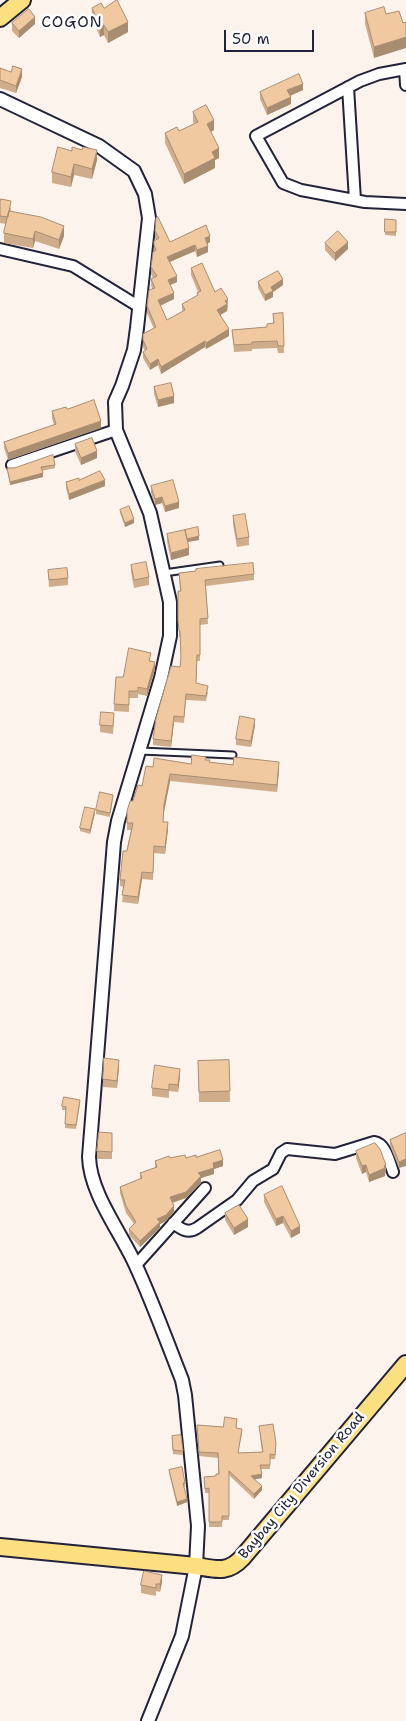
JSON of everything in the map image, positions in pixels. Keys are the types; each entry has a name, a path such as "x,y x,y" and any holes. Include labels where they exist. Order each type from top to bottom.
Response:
{"main road":[{"path":"0,18 22,0"},
{"name":"Baybay City Diversion Road","path":"0,1547 220,1570 227,1569 238,1563 406,1364"}],"street":[{"path":"406,85 406,69 360,80 256,136 283,183 301,190 355,200 406,204"},
{"path":"348,87 355,200"},
{"path":"0,99 99,146 134,171 145,194 149,218 134,350 115,402 116,430 150,513 170,602 170,636 161,678 118,821 114,842 89,1157 91,1173 96,1188 136,1265 184,1390 198,1526 196,1566 182,1636 148,1721"},
{"path":"0,249 73,266 138,306"},
{"path":"12,465 116,430"},
{"path":"173,1224 190,1231 197,1228 237,1200 253,1181 273,1170 281,1153 287,1149 335,1154 377,1143 383,1146 393,1172"},
{"path":"136,1265 205,1188"}],"lane":[{"path":"163,573 220,565"},
{"path":"139,750 233,755"}],"building":[{"path":"117,0 128,22 108,32 104,25 100,26 92,8 101,3 104,8"},
{"path":"384,7 386,14 399,11 403,23 406,22 406,37 374,47 365,13"},
{"path":"29,9 35,17 19,31 12,23"},
{"path":"13,66 22,69 16,86 0,80 0,68 11,72"},
{"path":"299,74 303,84 287,90 291,97 267,108 260,92"},
{"path":"206,105 214,120 207,124 219,148 212,152 215,158 184,174 165,133 177,127 179,131 198,122 193,112"},
{"path":"58,147 72,151 72,147 82,150 83,147 97,150 92,169 74,164 71,177 52,172"},
{"path":"1,199 11,201 8,217 0,216"},
{"path":"9,211 41,217 64,226 59,240 35,231 33,239 4,233"},
{"path":"158,217 170,242 206,225 210,236 205,238 208,246 197,250 195,245 167,257 177,276 168,280 174,293 158,300 167,320 185,310 182,304 198,295 197,293 201,291 191,268 202,263 215,292 221,288 228,299 225,301 227,304 217,310 229,329 161,367 158,359 150,364 143,352 147,349 143,340 143,334 156,327 147,306 149,290 155,288 151,279 157,276 151,267 153,252 156,250 154,241 159,238 155,231 156,218"},
{"path":"385,219 396,220 396,232 385,232"},
{"path":"338,231 348,242 335,253 325,243"},
{"path":"278,271 283,279 271,287 273,291 265,295 258,282"},
{"path":"283,313 284,346 278,346 277,341 234,345 232,330 267,327 267,324 274,323 273,314"},
{"path":"171,383 174,396 158,400 154,387"},
{"path":"94,400 101,421 8,453 4,442 56,424 52,411 66,407 67,409"},
{"path":"92,438 97,451 81,458 75,444"},
{"path":"53,455 55,465 41,467 43,473 10,482 7,468 14,468"},
{"path":"100,471 105,480 69,494 66,482 79,478 79,480"},
{"path":"173,480 179,502 165,506 162,497 155,499 151,486"},
{"path":"129,506 134,519 125,523 120,510"},
{"path":"245,514 249,537 237,539 233,516"},
{"path":"198,527 199,536 187,539 185,530"},
{"path":"185,530 189,548 171,553 167,534"},
{"path":"146,562 149,577 134,580 131,565"},
{"path":"253,563 254,574 205,580 208,618 200,619 200,655 197,655 196,683 208,686 206,696 186,694 184,717 174,716 171,741 153,739 156,718 171,666 180,667 178,591 181,591 179,573 196,571 196,569"},
{"path":"67,568 68,578 49,580 48,570"},
{"path":"129,648 151,653 149,661 155,662 147,689 138,687 138,691 129,691 129,705 114,704 116,677 123,677"},
{"path":"101,712 114,713 113,726 100,725"},
{"path":"240,716 255,719 251,741 236,739"},
{"path":"192,755 206,757 205,760 210,760 209,762 233,765 234,757 279,762 277,785 170,774 164,805 163,822 168,822 165,847 154,846 153,873 142,872 138,897 122,895 125,880 120,880 123,851 127,851 133,823 127,823 127,811 130,801 133,801 138,785 142,786 146,766 153,767 154,758 191,764"},
{"path":"100,792 113,795 110,813 96,810"},
{"path":"85,807 95,809 90,830 80,828"},
{"path":"104,1058 119,1060 117,1081 103,1079"},
{"path":"229,1060 230,1091 199,1092 198,1061"},
{"path":"155,1065 180,1069 178,1085 169,1084 169,1090 152,1088"},
{"path":"64,1097 80,1100 76,1125 65,1124 66,1107 62,1106"},
{"path":"99,1132 112,1133 112,1152 97,1151"},
{"path":"406,1133 406,1159 399,1162 390,1140"},
{"path":"375,1143 380,1149 386,1165 384,1166 385,1168 369,1175 366,1165 362,1166 356,1151"},
{"path":"220,1150 223,1160 213,1163 214,1168 198,1173 201,1176 186,1192 170,1197 174,1206 166,1215 157,1219 160,1222 140,1241 129,1229 136,1222 126,1206 120,1187 142,1178 140,1173 157,1167 155,1161 169,1156 170,1158 185,1155 186,1158 196,1155 196,1157"},
{"path":"282,1186 300,1226 291,1231 283,1216 276,1219 264,1195"},
{"path":"239,1205 248,1219 234,1228 225,1213"},
{"path":"225,1417 237,1419 236,1428 242,1429 238,1453 263,1452 259,1426 273,1424 276,1443 275,1455 270,1454 270,1465 260,1465 262,1474 251,1476 262,1486 254,1494 229,1471 229,1516 222,1516 222,1522 209,1522 209,1488 205,1489 204,1477 219,1474 218,1453 199,1452 197,1425 223,1427"},
{"path":"181,1435 183,1451 173,1450 172,1436"},
{"path":"182,1467 187,1499 177,1502 169,1470"},
{"path":"144,1571 162,1575 160,1584 156,1584 156,1588 141,1585"}],"district":[{"name":"COGON","path":"72,23"}]}
